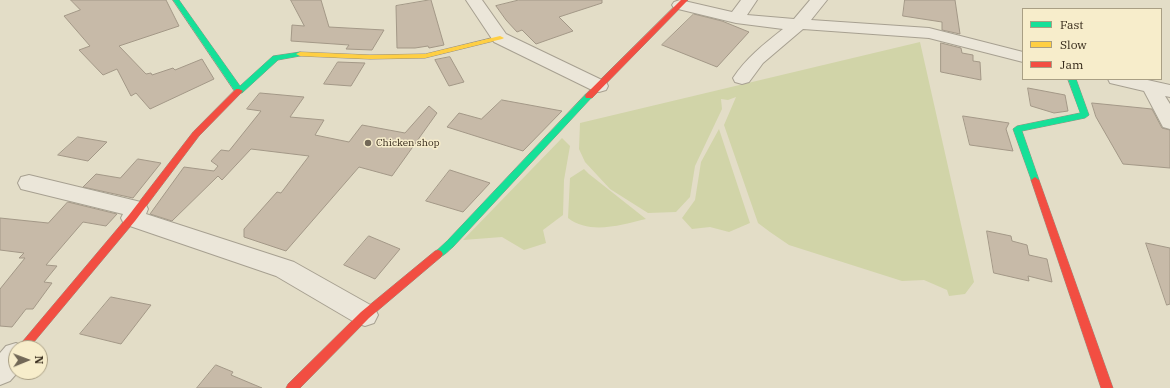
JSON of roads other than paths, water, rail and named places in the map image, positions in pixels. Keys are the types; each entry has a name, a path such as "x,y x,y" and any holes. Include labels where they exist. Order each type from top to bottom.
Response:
{"street":[{"path":"176,0 240,91"},
{"path":"474,0 500,38 528,53 599,86"},
{"path":"736,18 749,0"},
{"path":"742,78 757,59 799,24 819,0"},
{"path":"292,388 365,315 450,244 599,86 683,3 736,18 782,24 929,33 1022,57"},
{"path":"23,340 134,214 196,134 276,58 300,54 370,57 425,56 500,38"},
{"path":"1072,80 1085,115 1017,129 1107,388"},
{"path":"1121,80 1170,91"},
{"path":"1151,87 1170,122"},
{"path":"30,183 134,214 285,270 365,315"},
{"path":"0,372 8,360"}],"place":[{"name":"Chicken shop","path":"368,143"}]}
